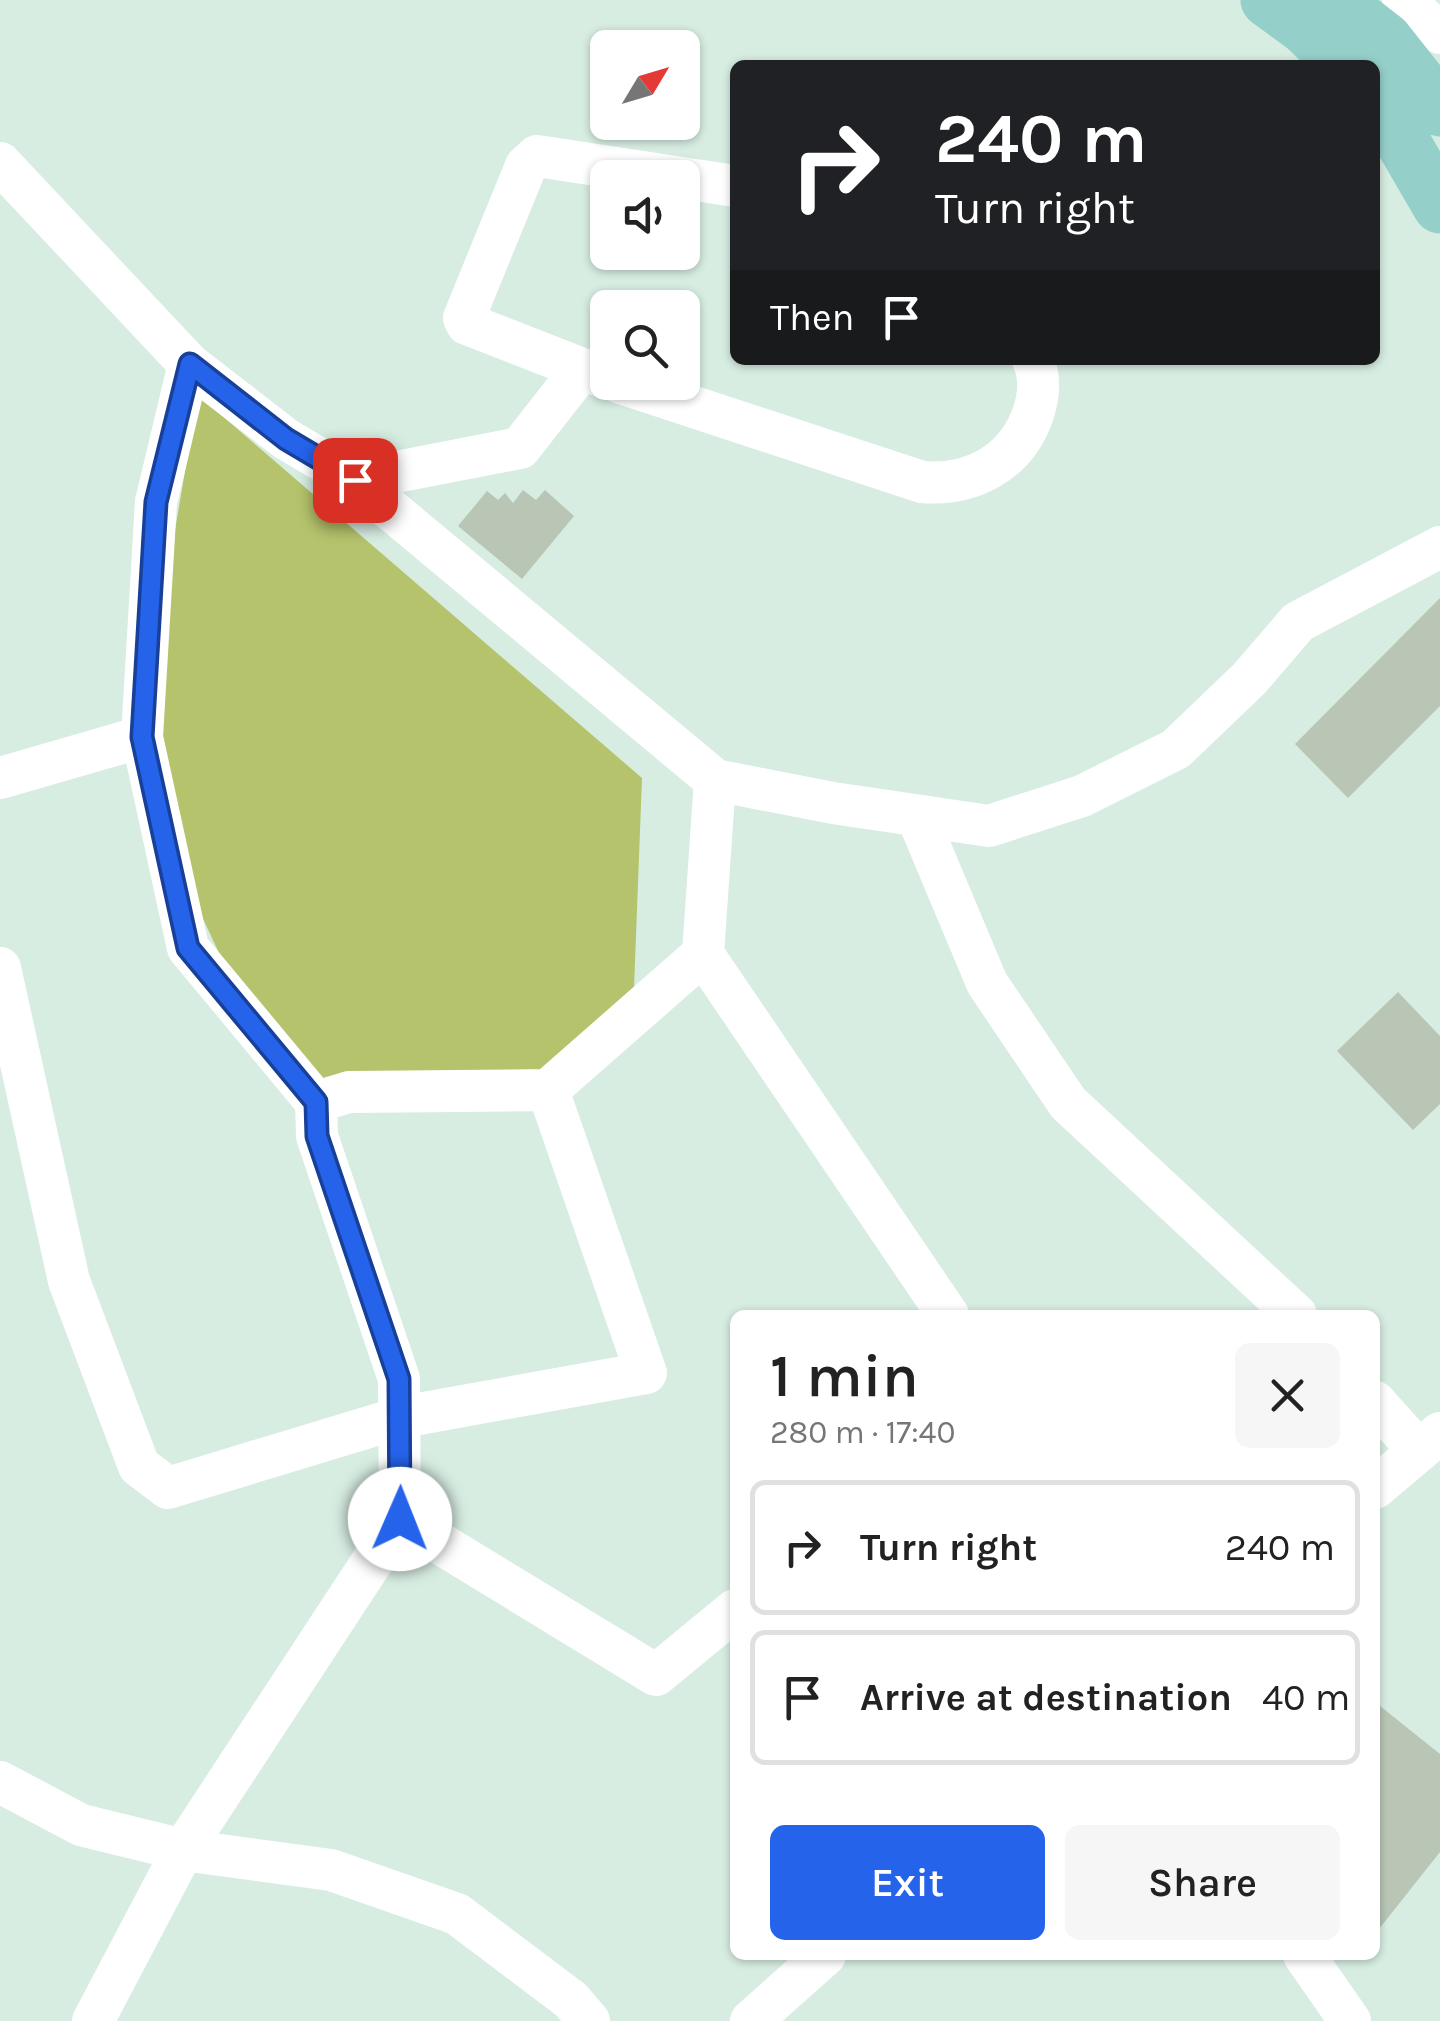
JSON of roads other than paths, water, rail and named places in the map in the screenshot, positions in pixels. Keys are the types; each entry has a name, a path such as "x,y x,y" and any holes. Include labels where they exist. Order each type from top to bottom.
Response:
{"main road":[{"path":"1268,0 1305,27 1340,60"},
{"path":"1334,0 1415,58 1440,108"},
{"path":"1415,58 1440,206"}],"street":[{"path":"1403,0 1415,58"},
{"path":"590,163 544,155 526,166 464,320 590,372"},
{"path":"0,163 190,364 286,439 355,480 715,780 989,826 1082,796 1176,749 1250,678 1298,622 1440,547"},
{"path":"700,181 730,185"},
{"path":"92,2021 183,1850 400,1519 399,1379 317,1136 316,1102 188,948 142,737 156,502 190,364"},
{"path":"672,400 922,482 948,484 972,478 996,465 1017,445 1038,397 1036,365"},
{"path":"355,480 520,448 590,387"},
{"path":"0,778 142,737"},
{"path":"715,780 702,954 945,1310"},
{"path":"917,816 987,984 1068,1103 1291,1310"},
{"path":"316,1102 349,1092 548,1090 702,954"},
{"path":"0,968 69,1281 139,1466 168,1488 402,1417 646,1372 548,1090"},
{"path":"1380,1406 1430,1442 1380,1484"},
{"path":"400,1519 656,1675 730,1614"},
{"path":"0,1782 81,1825 183,1850 330,1870 457,1914 571,2000 589,2021"},
{"path":"751,2021 820,1960"},
{"path":"1307,1960 1350,2021"}]}
